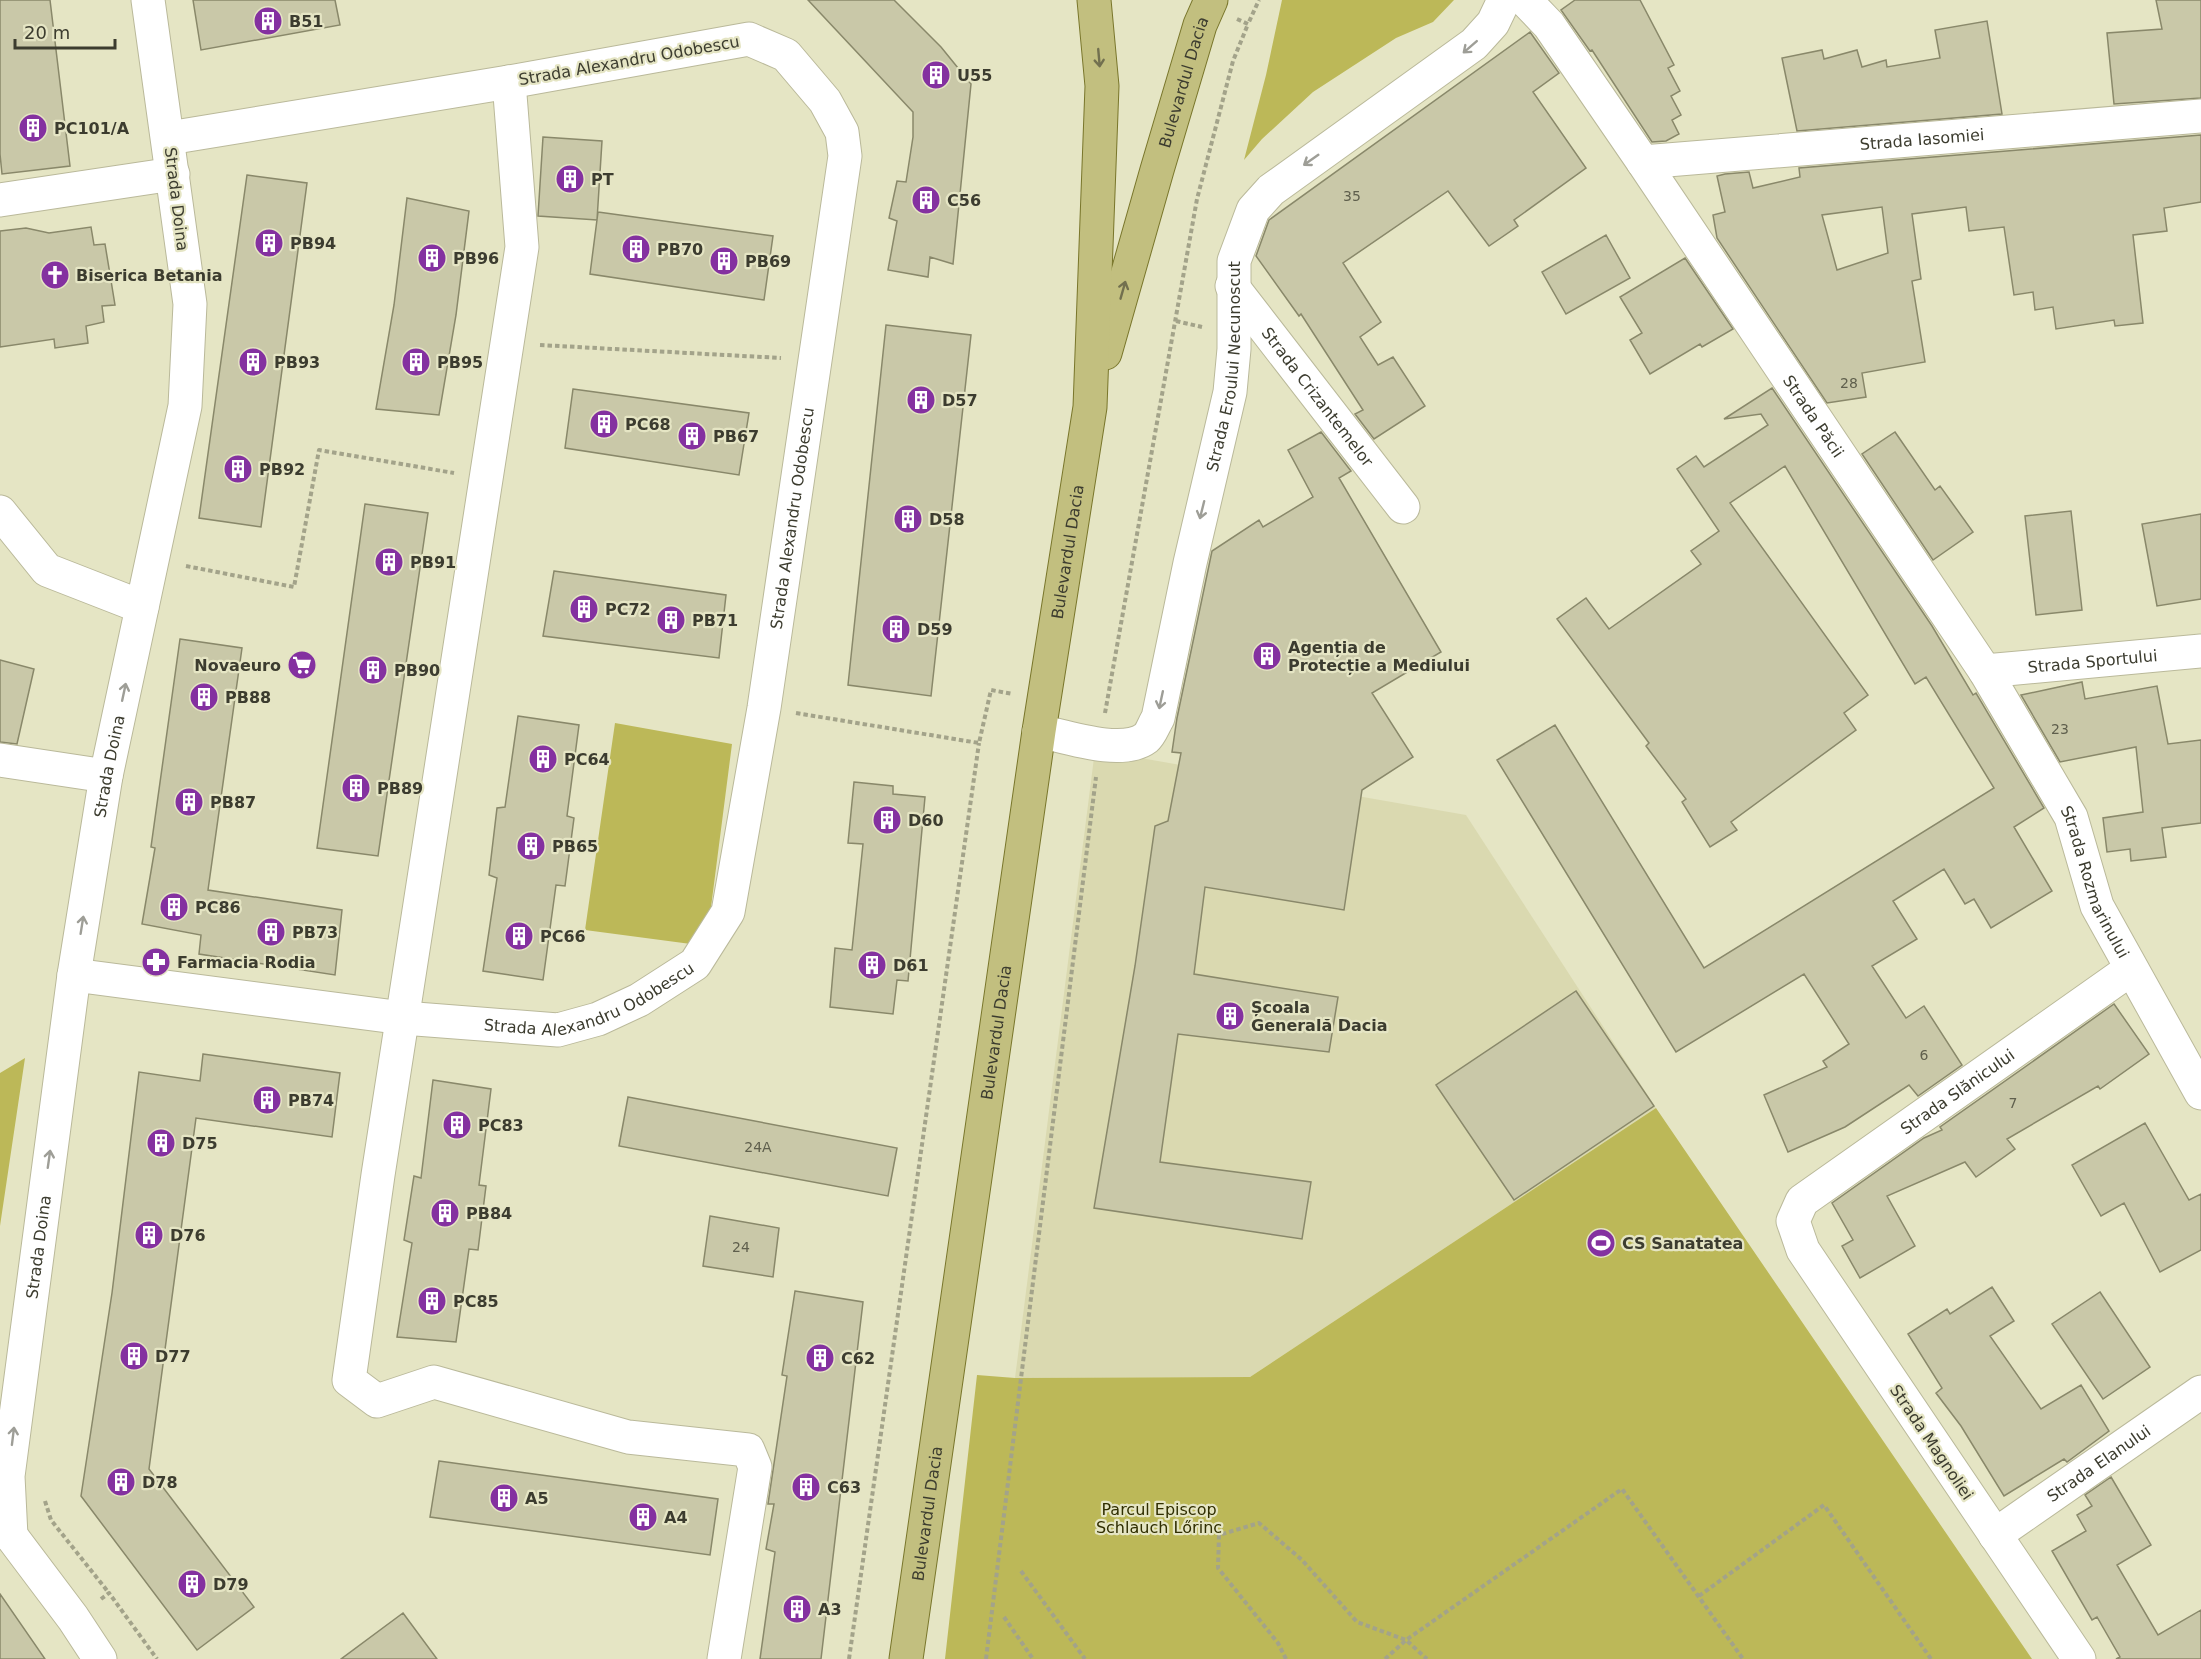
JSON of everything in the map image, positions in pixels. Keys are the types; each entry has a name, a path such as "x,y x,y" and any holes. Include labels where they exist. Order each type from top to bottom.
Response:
{"main road":[{"name":"Bulevardul Dacia","path":"1090,407 1102,86 1094,0"},
{"name":"Bulevardul Dacia","path":"906,1659 1039,731 1090,407 1160,159 1200,25 1211,0"}],"street":[{"name":"Strada Doina","path":"6,1529 11,1373 74,975 106,776 176,458 185,406 190,304 169,138 148,0"},
{"name":"Strada Eroului Necunoscut","path":"1039,731 1102,728 1128,746 1147,738 1158,718 1190,563 1230,392 1234,349 1232,286 1234,261 1242,234 1253,210 1271,190 1474,44 1493,23 1504,0"},
{"name":"Strada Păcii","path":"1525,0 1549,25 1643,162 1985,671"},
{"name":"Strada Alexandru Odobescu","path":"74,975 403,1018 558,1030 598,1019 629,1005 694,964 728,912 764,708 845,156 842,132 825,101 786,56 749,39 509,82 169,138"},
{"name":"Strada Alexandru Odobescu","path":"509,82 522,247 349,1380 377,1401 434,1382 627,1437 748,1450 755,1467 724,1659"},
{"name":"Strada Iasomiei","path":"1643,162 2201,116"},
{"path":"0,200 173,174"},
{"name":"Strada Crizantemelor","path":"1232,286 1403,507"},
{"path":"0,512 47,570 142,607"},
{"name":"Strada Sportului","path":"1985,671 2201,651"},
{"name":"Strada Rozmarinului","path":"1985,671 2071,817 2097,906 2201,1094"},
{"path":"0,760 106,776"},
{"name":"Strada Slănicului","path":"1793,1221 1802,1201 2131,969"},
{"name":"Strada Magnoliei","path":"1793,1221 1803,1250 2079,1659"},
{"name":"Strada Elanului","path":"1995,1535 2201,1392"},
{"path":"6,1529 73,1618 99,1659"}],"path":[{"path":"986,1659 1102,728 1197,199 1233,61 1248,24"},
{"path":"507,343 815,360"},
{"path":"153,560 294,587 319,450 487,478"},
{"path":"849,1659 979,743 991,690 1044,699"},
{"path":"764,708 979,743"},
{"path":"1095,710 1102,728"},
{"path":"1385,1659 1406,1640 1622,1489 1743,1659"},
{"path":"42,1491 51,1520 109,1593"},
{"path":"1699,1596 1824,1505 1931,1659"},
{"path":"1286,1659 1278,1644 1218,1568 1219,1535 1259,1523 1302,1560 1357,1622 1406,1640 1427,1659"},
{"path":"1021,1571 1085,1659"},
{"path":"1004,1617 1033,1659"}],"shaded area":[{"path":"1095,750 1466,815 1656,1108 1250,1377 1015,1378"}],"green space":[{"path":"1282,0 1454,0 1433,22 1396,38 1313,92 1262,139 1244,160"},
{"path":"615,723 732,744 706,946 585,930"},
{"path":"25,1058 0,1226 0,1073"},
{"name":"Parcul Episcop Schlauch Lőrinc","path":"1656,1108 2032,1659 945,1659 977,1375 1015,1378 1250,1377"}],"building":[{"path":"0,0 50,0 70,166 2,174"},
{"name":"B51","path":"193,0 335,0 340,25 201,50"},
{"path":"808,0 894,0 941,47 971,84 953,264 930,257 928,277 888,270 897,221 889,218 897,181 906,182 913,137 913,112"},
{"path":"1575,0 1640,0 1674,65 1668,68 1680,91 1671,96 1681,115 1672,120 1679,134 1666,141 1652,142 1592,50 1590,51 1561,10"},
{"path":"2156,0 2201,0 2201,98 2114,104 2107,33 2162,29"},
{"path":"1987,21 2002,114 1797,131 1782,58 1822,50 1824,59 1857,50 1862,67 1886,60 1887,67 1940,58 1935,30"},
{"path":"1530,32 1559,73 1533,92 1586,168 1514,220 1518,226 1489,246 1448,191 1343,263 1381,322 1360,337 1378,365 1393,357 1425,406 1374,439 1355,414 1363,410 1301,314 1299,316 1256,256 1269,220"},
{"path":"2201,135 2201,202 2164,208 2167,231 2133,235 2143,323 2115,326 2114,320 2056,329 2053,307 2035,310 2033,292 2014,295 2004,227 1969,231 1966,207 1912,214 1921,279 1912,281 1925,362 1862,373 1866,397 1827,403 1717,238 1713,215 1725,212 1717,176 1749,172 1753,188 1800,177 1799,168","holes":["1882,207 1888,253 1837,270 1822,215"]},
{"name":"PT","path":"543,137 602,141 597,220 538,216"},
{"path":"247,175 307,183 261,527 199,518"},
{"path":"407,198 469,211 456,315 439,415 376,409 394,305"},
{"path":"598,212 773,236 764,300 590,274"},
{"name":"Biserica Betania","path":"91,227 94,245 105,244 115,305 102,306 104,322 86,326 88,343 55,348 54,339 0,347 0,231 26,228 49,233"},
{"path":"1606,235 1630,278 1566,314 1542,272"},
{"path":"1685,258 1733,329 1702,347 1700,344 1650,374 1630,340 1642,333 1620,297"},
{"path":"886,325 971,335 931,696 848,685"},
{"path":"1772,388 1932,626 1973,695 1976,693 2044,808 2014,827 2052,891 1991,928 1974,899 1965,904 1944,869 1893,901 1917,939 1872,966 1906,1018 1924,1006 1962,1065 1918,1096 1909,1085 1845,1127 1788,1152 1764,1095 1827,1067 1823,1061 1849,1044 1804,974 1676,1052 1497,760 1555,725 1704,968 1994,788 1926,677 1915,684 1785,466 1730,503 1868,695 1844,713 1856,730 1731,822 1737,830 1710,847 1682,802 1686,799 1646,746 1649,743 1557,619 1586,598 1609,629 1701,564 1691,551 1719,531 1677,469 1696,456 1704,467 1768,425 1761,414 1724,419"},
{"path":"573,389 749,413 739,475 565,448"},
{"path":"1321,432 1351,471 1339,478 1441,652 1372,693 1413,757 1362,790 1344,910 1205,887 1194,974 1338,997 1329,1052 1178,1034 1160,1162 1311,1182 1302,1239 1094,1208 1135,966 1155,826 1168,821 1181,753 1172,752 1177,718 1212,551 1259,520 1263,527 1313,497 1288,450"},
{"path":"1895,432 1935,490 1940,486 1973,532 1933,560 1862,454"},
{"path":"365,504 428,513 378,856 317,848"},
{"path":"2071,511 2082,610 2036,615 2025,516"},
{"path":"2201,514 2201,599 2157,606 2142,524"},
{"path":"554,571 726,595 719,658 543,636"},
{"path":"180,639 242,648 208,890 342,910 335,975 199,954 201,935 142,924 155,848 151,847"},
{"path":"0,660 34,669 17,744 0,742"},
{"path":"2082,682 2085,699 2157,686 2168,744 2201,740 2201,823 2162,828 2166,857 2131,861 2130,849 2107,852 2103,818 2143,812 2136,747 2060,762 2021,695"},
{"path":"518,716 579,725 567,816 574,818 565,886 556,885 543,980 483,971 497,878 489,875 497,808 505,807"},
{"path":"854,782 893,786 893,794 925,797 908,981 897,980 893,1014 830,1007 835,948 852,950 863,844 848,843"},
{"path":"1576,991 1654,1106 1514,1200 1436,1085"},
{"path":"2114,1004 2149,1054 2100,1089 2098,1086 2007,1139 2015,1149 1976,1177 1965,1162 1887,1196 1915,1246 1860,1278 1842,1246 1853,1240 1832,1203 1924,1138 1942,1130 1940,1127"},
{"path":"203,1054 340,1073 332,1137 196,1118 149,1469 254,1607 197,1650 81,1496 112,1293 139,1072 200,1081"},
{"path":"433,1080 491,1089 479,1185 486,1186 478,1250 469,1249 456,1342 397,1337 412,1243 404,1240 414,1176 421,1178"},
{"path":"628,1097 897,1148 888,1196 619,1146"},
{"path":"2145,1123 2189,1200 2201,1194 2201,1250 2160,1272 2124,1203 2101,1216 2072,1165"},
{"path":"710,1216 779,1228 773,1277 703,1266"},
{"path":"1992,1287 2014,1321 1990,1336 2041,1409 2081,1385 2109,1431 2067,1462 2064,1459 2004,1496 1961,1426 1936,1393 1942,1388 1908,1334 1947,1309 1950,1314"},
{"path":"795,1291 863,1302 821,1659 760,1659 775,1552 766,1549 774,1504 768,1504 787,1376 782,1375"},
{"path":"2100,1292 2150,1367 2103,1399 2052,1324"},
{"path":"439,1461 718,1499 710,1555 430,1517"},
{"path":"2111,1477 2151,1545 2117,1565 2158,1635 2201,1610 2201,1659 2116,1659 2120,1657 2097,1617 2092,1620 2052,1551 2086,1531 2077,1515 2092,1506 2085,1495"},
{"path":"0,1594 45,1659 0,1659"},
{"path":"403,1613 437,1659 341,1659"}],"place":[{"name":"B51","path":"268,21"},
{"name":"U55","path":"936,75"},
{"name":"PC101/A","path":"33,128"},
{"name":"PT","path":"570,179"},
{"name":"C56","path":"926,200"},
{"name":"PB94","path":"269,243"},
{"name":"PB70","path":"636,249"},
{"name":"PB96","path":"432,258"},
{"name":"PB69","path":"724,261"},
{"name":"Biserica Betania","path":"55,275"},
{"name":"PB93","path":"253,362"},
{"name":"PB95","path":"416,362"},
{"name":"D57","path":"921,400"},
{"name":"PC68","path":"604,424"},
{"name":"PB67","path":"692,436"},
{"name":"PB92","path":"238,469"},
{"name":"D58","path":"908,519"},
{"name":"PB91","path":"389,562"},
{"name":"PC72","path":"584,609"},
{"name":"PB71","path":"671,620"},
{"name":"D59","path":"896,629"},
{"name":"Agenția de Protecție a Mediului","path":"1267,656"},
{"name":"Novaeuro","path":"302,665"},
{"name":"PB90","path":"373,670"},
{"name":"PB88","path":"204,697"},
{"name":"PC64","path":"543,759"},
{"name":"PB89","path":"356,788"},
{"name":"PB87","path":"189,802"},
{"name":"D60","path":"887,820"},
{"name":"PB65","path":"531,846"},
{"name":"PC86","path":"174,907"},
{"name":"PB73","path":"271,932"},
{"name":"PC66","path":"519,936"},
{"name":"Farmacia Rodia","path":"156,962"},
{"name":"D61","path":"872,965"},
{"name":"Școala Generală Dacia","path":"1230,1016"},
{"name":"PB74","path":"267,1100"},
{"name":"PC83","path":"457,1125"},
{"name":"D75","path":"161,1143"},
{"name":"PB84","path":"445,1213"},
{"name":"D76","path":"149,1235"},
{"name":"CS Sanatatea","path":"1601,1243"},
{"name":"PC85","path":"432,1301"},
{"name":"D77","path":"134,1356"},
{"name":"C62","path":"820,1358"},
{"name":"D78","path":"121,1482"},
{"name":"C63","path":"806,1487"},
{"name":"A5","path":"504,1498"},
{"name":"A4","path":"643,1517"},
{"name":"D79","path":"192,1584"},
{"name":"A3","path":"797,1609"}]}
